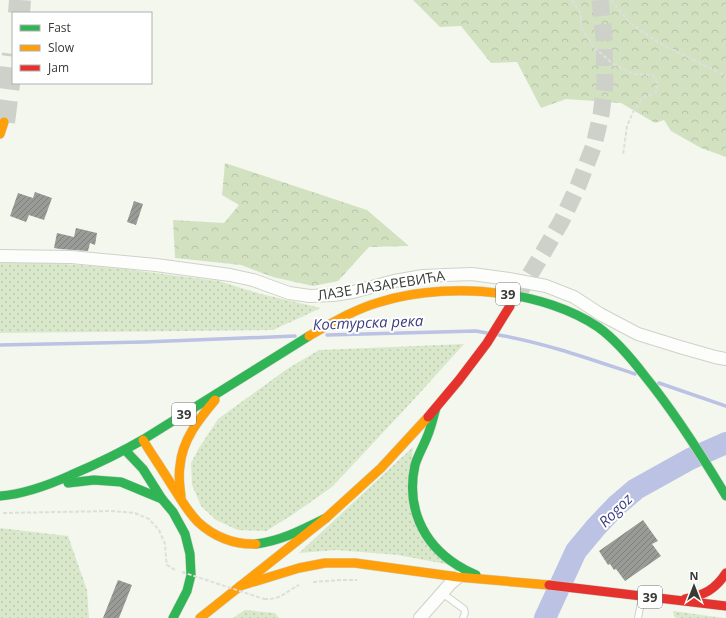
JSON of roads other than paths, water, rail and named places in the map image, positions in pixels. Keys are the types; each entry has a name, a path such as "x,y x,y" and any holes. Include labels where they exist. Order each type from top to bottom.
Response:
{"main road":[{"path":"0,134 4,122"},
{"name":"39","path":"0,496 12,495 48,485 100,463 143,440 224,388 324,327 377,303 402,296 442,291 481,290 534,299 582,318 605,333 625,352 647,378 696,447 726,496"},
{"path":"200,618 326,518 381,468 436,408 487,343 510,306"},
{"path":"181,498 179,476 180,463 187,438 194,425 224,388"},
{"name":"39","path":"436,408 427,436 418,457 414,473 412,487 417,517 435,546 447,558 464,570 491,580"},
{"path":"143,440 196,520 216,535 226,540 237,543 258,544 275,540 326,518"},
{"path":"125,450 143,469 162,499 173,512 185,534 190,554 191,575 187,591 173,618"},
{"path":"48,485 94,480 121,482 162,499"},
{"name":"39","path":"240,586 299,568 325,563 355,563 458,577 542,584 726,606"},
{"name":"39","path":"679,601 698,596 709,591 719,583 726,573"}],"street":[{"name":"ЛАЗЕ ЛАЗАРЕВИЋА","path":"0,256 71,257 230,274 289,293 310,296 353,292 394,281 444,274 472,274 509,279 546,286 574,297 600,314 638,334 680,348 726,359"},
{"path":"420,618 458,577"}],"lane":[{"path":"442,593 464,609 465,613 463,618"},
{"path":"638,618 642,596"}],"waterway":[{"name":"Костурска река","path":"327,335 476,331 487,333"},
{"name":"Костурска река","path":"499,335 550,347 635,374"},
{"name":"Костурска река","path":"0,345 144,342 295,336"},
{"name":"Костурска река","path":"659,383 726,406"},
{"name":"Rogoz","path":"545,618 576,551 616,506 636,489 690,459 726,443"}],"tunnel":[{"path":"19,12 20,0"},
{"path":"517,296 562,220 578,186 594,145 601,115 605,84 604,38 600,0"},
{"path":"4,122 12,62"}]}
